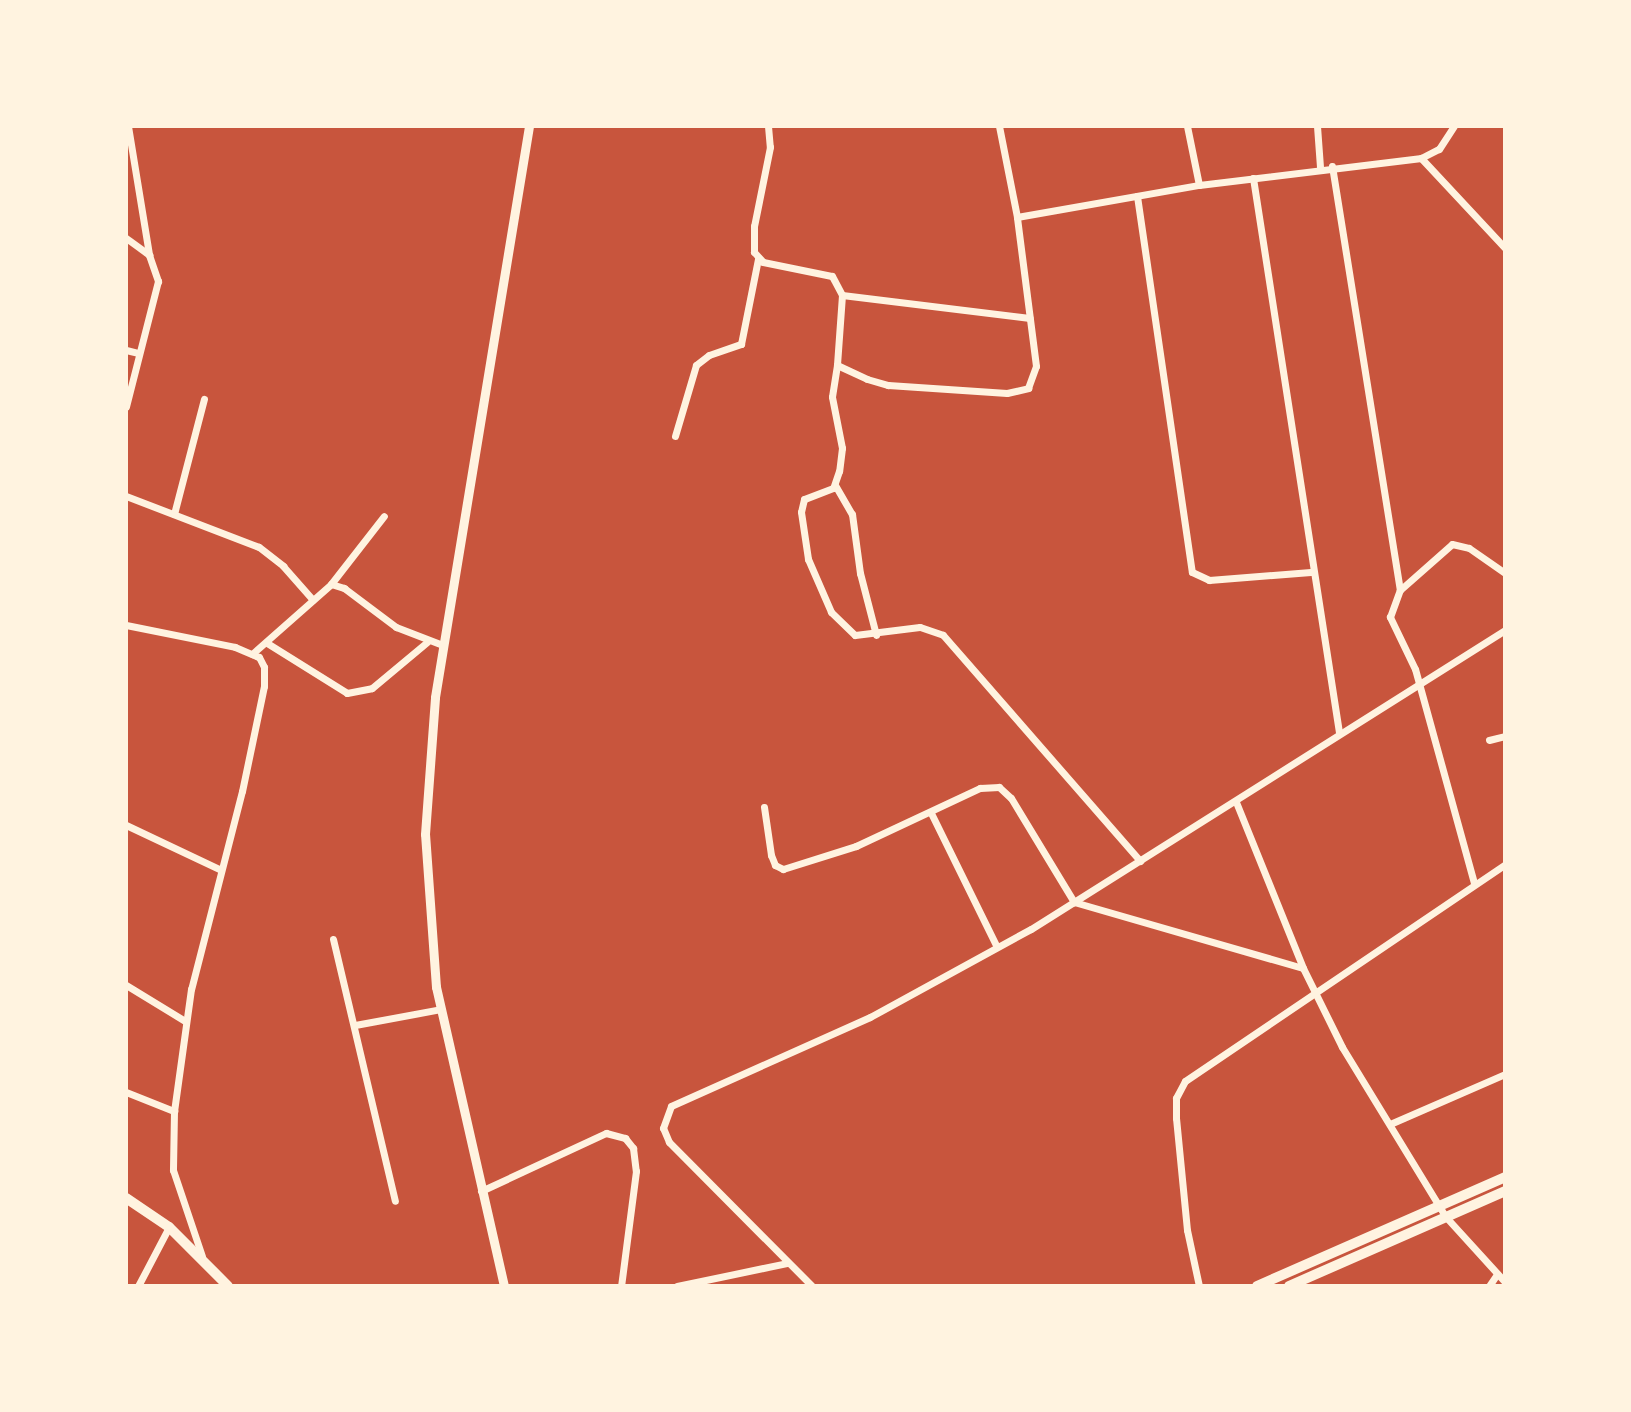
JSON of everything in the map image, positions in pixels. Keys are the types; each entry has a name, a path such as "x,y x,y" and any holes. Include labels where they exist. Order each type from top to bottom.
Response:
{"main road":[{"path":"1289,1286 1442,1212 1505,1177"},
{"path":"1257,1286 1442,1212 1505,1191"},
{"path":"126,1198 169,1227 202,1256 228,1286"}],"street":[{"path":"126,407 158,281 149,255 128,126"},
{"path":"504,1286 441,1009 429,928 425,834 427,764 443,645 529,126"},
{"path":"675,436 696,365 709,355 740,344 758,259 752,241 770,147 768,126"},
{"path":"837,365 888,385 1017,393 1028,388 1035,373 1030,318 1017,217 999,126"},
{"path":"1187,126 1199,185"},
{"path":"1317,126 1320,167"},
{"path":"1017,217 1320,167 1421,158 1439,149 1454,126"},
{"path":"1421,158 1505,248"},
{"path":"1332,166 1400,590 1391,624 1409,652 1419,683 1474,883"},
{"path":"1253,178 1311,572 1339,732"},
{"path":"1138,195 1192,572 1209,580 1311,572"},
{"path":"126,238 149,255"},
{"path":"758,259 824,272 838,284 842,295 832,397 842,449 835,485 852,514 856,552 876,635"},
{"path":"842,295 1030,318"},
{"path":"126,350 138,353"},
{"path":"174,514 204,399"},
{"path":"835,485 810,495 802,503 808,559 839,624 855,635 876,635 920,627 943,635 1140,861"},
{"path":"126,496 259,547 283,565 313,600"},
{"path":"251,654 267,643 331,584 384,516"},
{"path":"1400,590 1452,544 1469,548 1505,573"},
{"path":"331,584 352,594 372,614 427,642 443,645"},
{"path":"126,625 251,654 264,667 264,686 185,1021 174,1111 173,1170 202,1256"},
{"path":"812,1286 669,1142 663,1128 671,1106 870,1017 997,947 1236,803 1339,732 1505,630"},
{"path":"267,643 347,693 372,688 427,642"},
{"path":"1489,740 1505,736"},
{"path":"764,807 771,855 775,866 783,869 856,846 980,788 1003,789 1074,902 1303,968"},
{"path":"1236,803 1313,990 1442,1212 1505,1282"},
{"path":"931,813 997,947"},
{"path":"126,825 221,870"},
{"path":"1199,1286 1187,1230 1176,1098 1185,1081 1313,990 1505,864"},
{"path":"333,939 396,1201"},
{"path":"126,985 185,1021"},
{"path":"355,1025 441,1009"},
{"path":"1390,1124 1505,1074"},
{"path":"126,1092 174,1111"},
{"path":"481,1191 606,1133 625,1138 633,1148 636,1171 621,1286"},
{"path":"138,1286 169,1227"},
{"path":"677,1286 787,1263"},
{"path":"1489,1286 1497,1274"}]}
